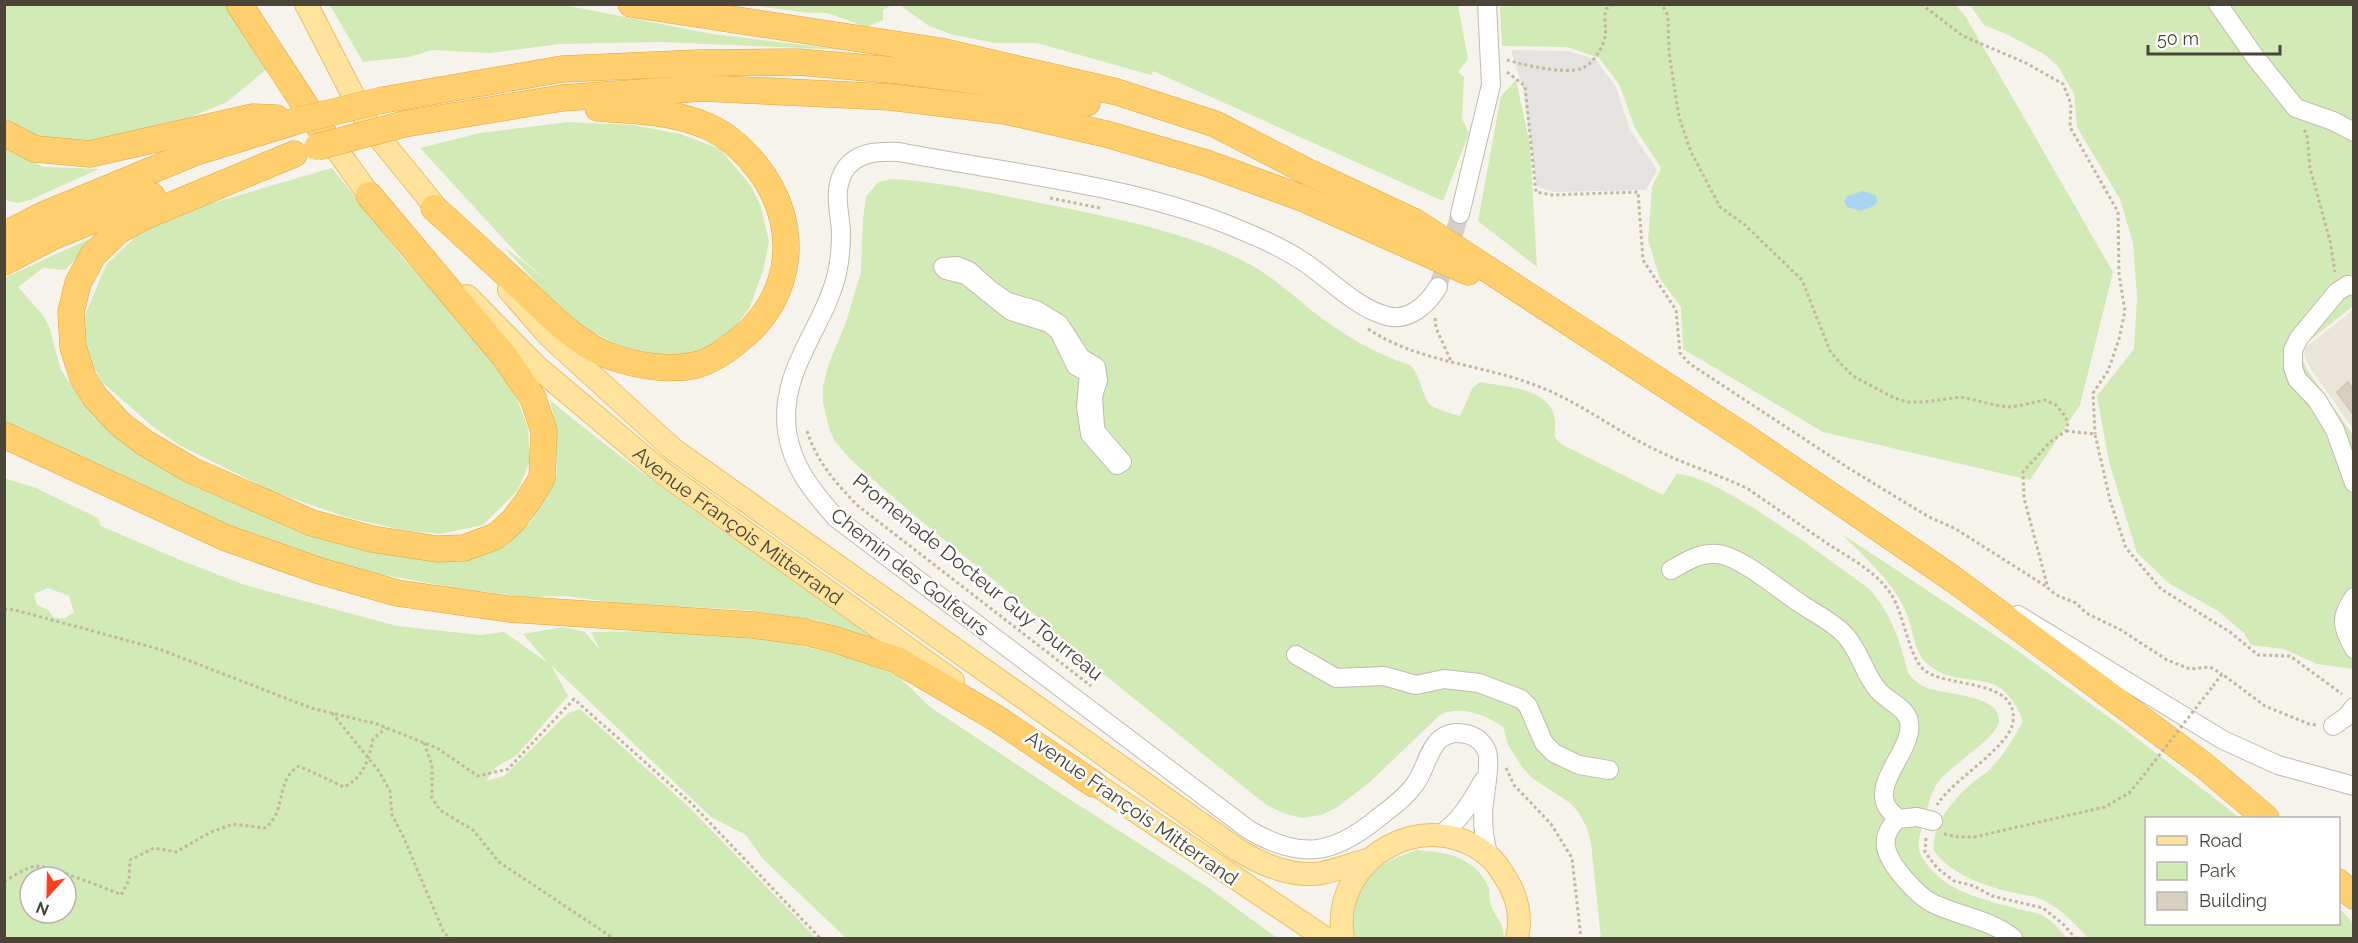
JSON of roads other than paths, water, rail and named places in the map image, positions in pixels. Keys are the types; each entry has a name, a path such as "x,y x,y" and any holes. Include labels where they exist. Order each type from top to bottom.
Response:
{"highway":[{"path":"239,4 312,145"},
{"path":"631,4 940,51 1117,92 1215,124 1308,172 1415,222 1746,437 1953,579 2202,764 2264,817"},
{"path":"4,235 44,215 196,152 300,120 383,100 562,69 698,63 798,62 880,69 1010,86 1114,109 1211,136 1308,172"},
{"path":"4,262 52,237 154,196 312,145 404,124 562,98 702,88 890,97 1005,111 1106,134 1206,163 1302,198 1542,306"},
{"path":"435,208 546,311 588,346 614,358 667,368 696,365 724,352 747,334 767,311 780,283 787,257 784,221 778,198 747,154 711,128 688,118 662,113 583,106 448,116"},
{"path":"4,133 34,149 90,154 253,117 300,120"},
{"path":"312,145 143,217 118,231 93,255 78,283 70,312 73,347 83,378 94,397 120,424 145,443 190,470 312,523 372,539 437,549 464,548 494,537 513,521 528,501 542,478 544,431 533,398 505,357 369,195"},
{"path":"4,435 226,538 320,571 397,593 508,609 753,625 805,632 836,640 897,660 996,718 1094,784"},
{"path":"2340,884 2354,896"}],"main road":[{"name":"Avenue François Mitterrand","path":"253,4 312,145 369,195 537,367 663,473 1094,784 1325,939"},
{"name":"Avenue François Mitterrand","path":"306,4 368,124 435,208 549,336 674,450 1252,859 1292,873 1320,873 1367,860"},
{"path":"1343,939 1341,923 1348,889 1367,860 1396,841 1431,834 1465,842 1490,856 1514,890 1520,924 1517,939"}],"street":[{"path":"1460,214 1491,85 1487,4"},
{"path":"2218,4 2255,57 2296,108 2333,121 2354,132"},
{"name":"Chemin des Golfeurs","path":"1438,287 1431,299 1421,308 1407,315 1390,317 1374,312 1302,260 1266,241 1175,207 1053,179 899,152 879,151 862,155 849,163 842,175 838,189 841,230 838,270 823,314 800,355 791,378 787,405 787,432 795,460 809,488 836,518 1250,830 1270,842 1291,849 1315,850 1340,843 1361,832 1412,788 1420,777 1431,750 1440,740 1452,733 1465,733 1477,739 1486,749 1490,762 1486,777 1483,814 1485,842 1490,856"},
{"path":"957,266 969,271 1008,302 1044,314 1065,329 1081,358 1096,367 1098,380 1093,396 1095,427 1097,433 1121,459 1122,462 1117,465 1090,434 1086,407 1089,373 1076,366 1056,327 1011,310 966,275 946,270 943,267 957,266"},
{"path":"2345,289 2299,338 2293,350 2293,367 2297,379 2317,400 2335,430 2354,483"},
{"path":"1671,570 1694,558 1719,554 1757,574 1845,635 1857,651 1878,690 1908,718 1905,742 1885,786 1883,797 1887,807 1898,819"},
{"path":"1953,579 2050,633 2223,740 2278,765 2354,786"},
{"path":"2354,597 2343,616 2344,631 2354,649"},
{"path":"1296,655 1336,678 1384,676 1416,685 1444,679 1479,683 1521,699 1528,706 1544,743 1554,753 1579,765 1609,770"},
{"path":"2333,726 2346,717 2349,702"},
{"path":"1440,835 1451,827 1467,809 1486,777"},
{"path":"1933,821 1917,817 1898,819 1891,826 1886,839 1886,849 1915,892 1932,903 2000,929 2013,939"}],"water":[{"path":"1863,191 1876,196 1877,202 1874,206 1861,211 1847,207 1844,201 1847,196"}],"tunnel":[{"path":"1438,287 1460,214"}]}
